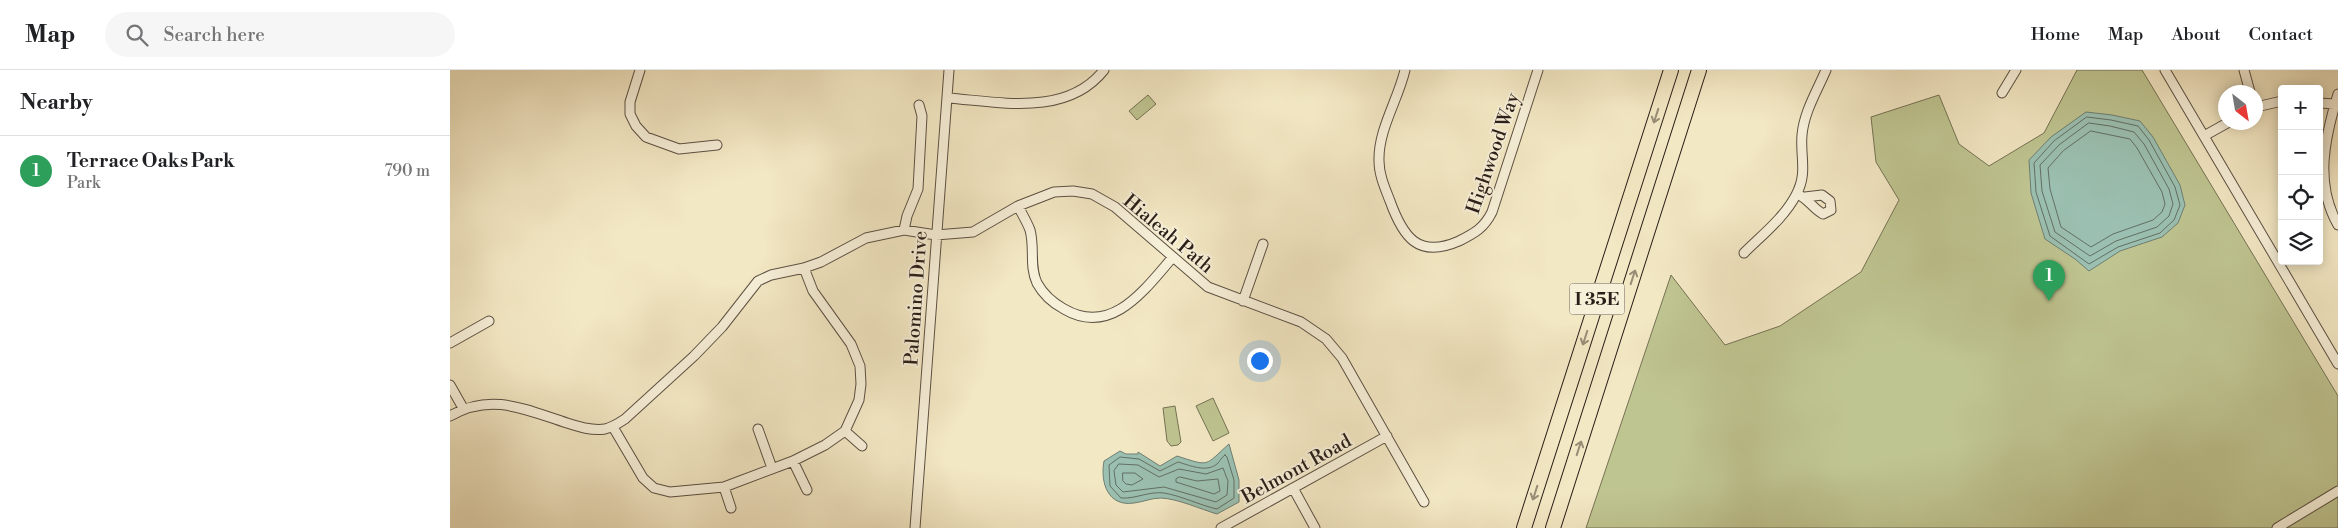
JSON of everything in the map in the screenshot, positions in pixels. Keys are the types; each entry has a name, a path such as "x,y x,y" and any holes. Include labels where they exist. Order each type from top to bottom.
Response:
{"highway":[{"name":"I 35E","path":"1524,528 1671,70"},
{"name":"I 35E","path":"1553,528 1699,70"},
{"path":"1691,96 1703,70"}],"street":[{"path":"640,70 630,102 630,114 636,126 646,137 679,149 717,145"},
{"name":"Palomino Drive","path":"915,528 949,70"},
{"path":"948,98 1026,104 1063,99 1081,91 1095,81 1104,70"},
{"name":"Highwood Way","path":"1405,70 1401,87 1380,143 1379,162 1382,180 1399,226 1416,243 1430,248 1444,247 1478,232 1486,223 1492,212 1538,70"},
{"path":"1744,253 1801,195 1804,173 1801,136 1805,117 1826,70"},
{"path":"2002,93 2016,70"},
{"path":"2165,70 2338,364"},
{"path":"2244,70 2248,85"},
{"path":"2338,94 2323,160 2325,194 2338,225"},
{"path":"2263,105 2278,102"},
{"path":"2323,103 2335,104"},
{"path":"450,416 463,408 484,404 506,404 584,428 603,429 613,427 694,356 722,326 758,281 771,275 804,268 821,262 866,238 904,230 906,216 916,198 918,189 922,116 919,105"},
{"path":"2204,136 2218,128"},
{"name":"Hialeah Path","path":"904,230 936,235 973,232 1018,206 1054,192 1073,190 1092,194 1115,207 1208,287 1243,302 1302,322 1326,338 1342,358 1424,502"},
{"path":"1018,206 1030,231 1032,265 1038,283 1052,302 1073,314 1098,317 1123,309 1136,299 1173,257"},
{"path":"1243,302 1263,244"},
{"path":"613,427 643,478 654,488 670,492 724,487 793,461 825,445 845,431 859,400 861,384 860,366 851,344 813,291 804,268"},
{"path":"450,343 489,321"},
{"path":"450,386 463,408"},
{"path":"758,430 772,468"},
{"path":"845,431 862,446"},
{"name":"Belmont Road","path":"1220,528 1387,436"},
{"path":"793,461 806,490"},
{"path":"724,487 731,508"},
{"path":"1293,488 1315,528"},
{"path":"2277,528 2338,491"}],"green space":[{"path":"2077,70 2142,70 2338,396 2338,528 1586,528 1671,275 1725,345 1780,326 1861,272 1899,200 1876,162 1871,117 1939,95 1959,144 1989,166 2044,133"},
{"path":"1148,95 1156,104 1137,120 1129,111"},
{"path":"1213,398 1229,433 1213,441 1196,406"},
{"path":"1175,406 1181,442 1178,445 1171,446 1167,441 1163,408"}],"water":[{"path":"2086,112 2140,121 2153,137 2180,185 2185,205 2178,223 2162,237 2120,251 2089,271 2045,239 2031,193 2029,160 2051,137"},
{"path":"1229,444 1239,480 1239,502 1217,514 1182,502 1161,498 1125,503 1112,497 1105,485 1103,477 1104,461 1120,451 1126,454 1138,454 1138,452 1160,466 1177,456 1196,462 1206,462 1215,457"}],"place":[{"name":"Terrace Oaks Park","path":"2049,301"}]}
